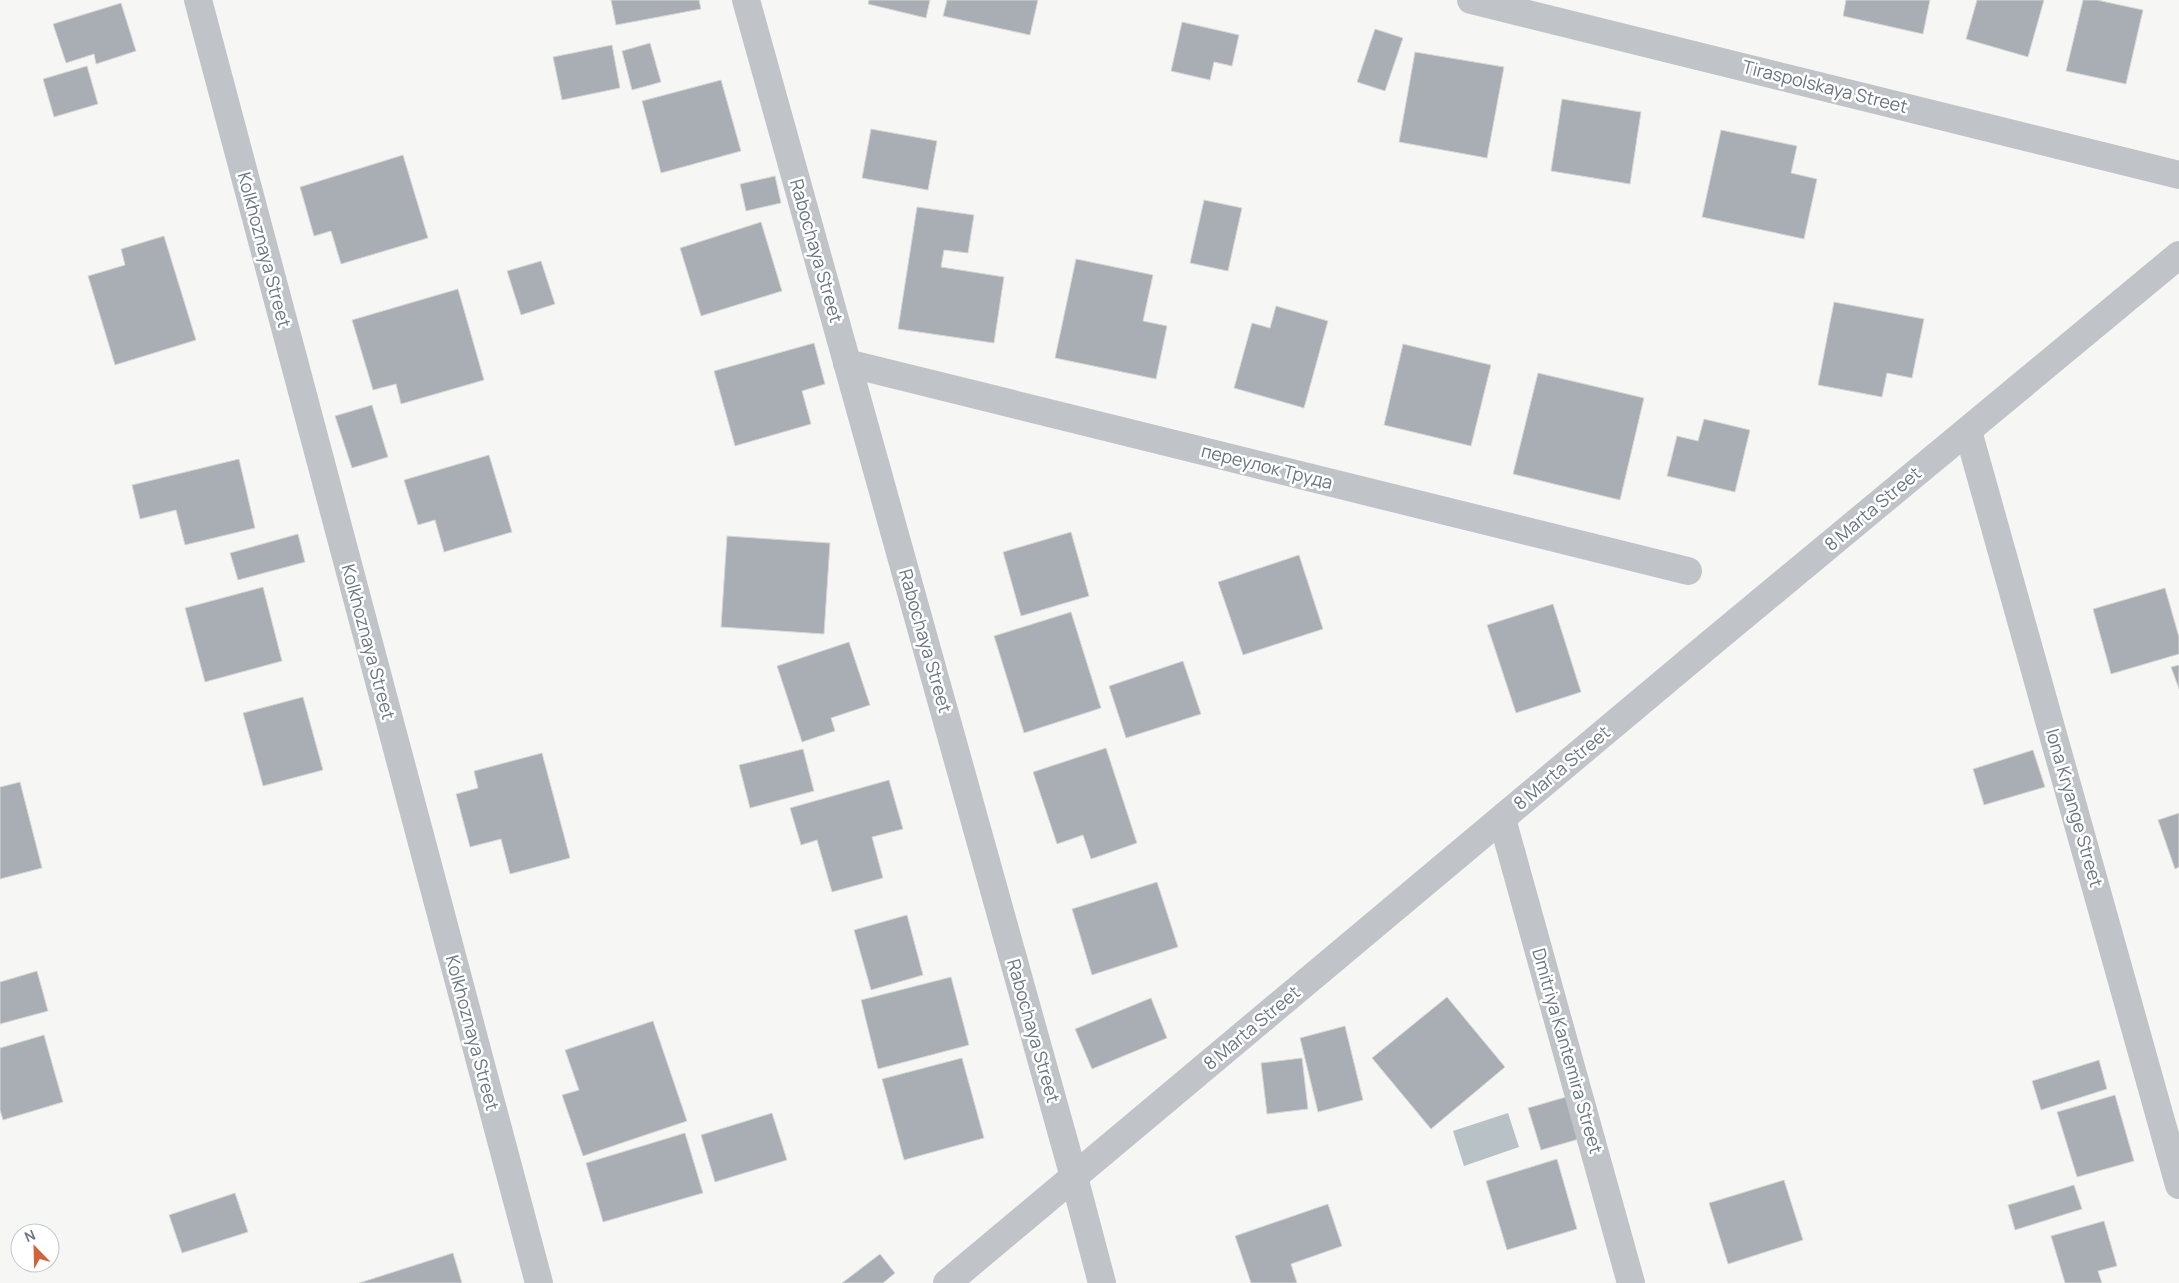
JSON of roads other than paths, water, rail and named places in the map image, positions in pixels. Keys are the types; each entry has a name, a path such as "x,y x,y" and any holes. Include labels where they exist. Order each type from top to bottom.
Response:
{"street":[{"name":"Kolkhoznaya Street","path":"198,0 539,1283"},
{"name":"Rabochaya Street","path":"746,0 1102,1283"},
{"name":"Tiraspolskaya Street","path":"1471,0 2179,175"},
{"name":"8 Marta Street","path":"947,1283 1711,643 2179,255"},
{"name":"переулок Труда","path":"847,363 1688,571"},
{"name":"Iona Kryange Street","path":"1968,431 2179,1184"},
{"name":"Dmitriya Kantemira Street","path":"1502,819 1631,1283"}]}
